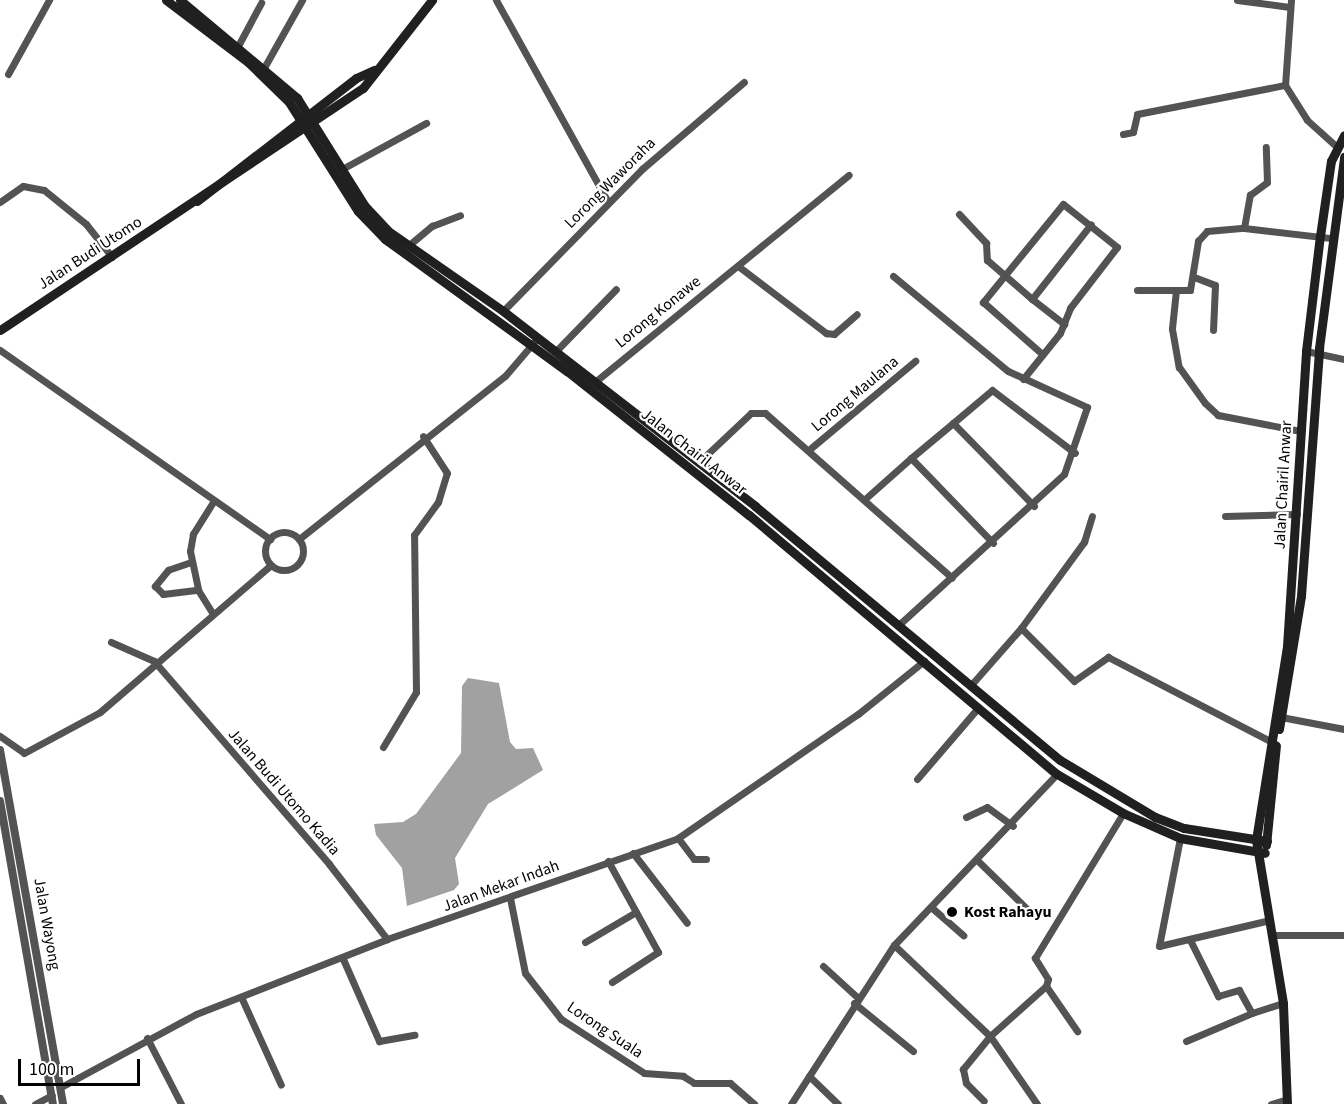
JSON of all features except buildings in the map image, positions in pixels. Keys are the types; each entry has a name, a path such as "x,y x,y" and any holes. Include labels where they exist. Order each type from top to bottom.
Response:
{"main road":[{"name":"Jalan Chairil Anwar","path":"166,0 248,62 305,116"},
{"name":"Jalan Chairil Anwar","path":"180,0 265,66 305,116 370,225 534,342 853,602 924,661 976,709 1057,774 1123,813 1180,838 1261,853"},
{"name":"Jalan Budi Utomo","path":"0,330 311,126 363,88 374,70 432,0"},
{"name":"Jalan Budi Utomo","path":"196,201 305,116 374,70"},
{"name":"Jalan Chairil Anwar","path":"311,126 370,213 409,245 503,312 534,342 556,351 699,462 861,592 1093,785 1184,828 1267,841"},
{"name":"Jalan Chairil Anwar","path":"1287,1102 1282,1003 1274,935 1261,853 1256,840 1274,743 1287,646 1306,351 1320,236 1336,146 1344,135"},
{"name":"Jalan Chairil Anwar","path":"1261,853 1267,841 1274,743 1281,717 1308,521 1318,353 1331,238 1344,157"},
{"path":"853,602 861,592"}],"street":[{"path":"8,74 49,0"},
{"path":"265,66 302,0"},
{"path":"496,0 608,202"},
{"path":"1237,0 1290,4 1285,85 1307,120 1336,146"},
{"path":"239,44 261,3"},
{"name":"Lorong Waworaha","path":"503,312 608,202 744,82"},
{"path":"1123,134 1133,132 1137,114 1285,85"},
{"path":"342,169 426,123"},
{"path":"1244,228 1250,195 1267,182 1266,147"},
{"name":"Lorong Konawe","path":"596,381 849,175"},
{"path":"0,202 23,186 44,189 86,224 112,256"},
{"path":"1023,379 1042,354 1064,324 1116,248 1091,224 1060,205 984,304 1042,354"},
{"path":"959,214 984,240 987,260 1064,324"},
{"path":"409,245 432,226 460,215"},
{"path":"1032,299 1091,224"},
{"path":"1137,290 1190,290 1202,234 1244,228 1331,238"},
{"path":"738,266 826,333 834,334 857,314"},
{"path":"893,276 952,328 1023,379 1087,407 1075,453 1034,506 900,624"},
{"path":"1194,277 1215,285 1214,330"},
{"path":"556,351 616,289"},
{"path":"1176,290 1172,329 1179,367 1204,403 1218,415 1300,431"},
{"path":"299,539 423,436 505,376 534,342"},
{"path":"0,350 213,502 270,539"},
{"path":"1306,351 1344,359"},
{"name":"Lorong Maulana","path":"811,448 915,361"},
{"path":"866,498 992,390 1075,453"},
{"path":"699,462 757,410 811,448 952,578"},
{"path":"952,423 1034,506"},
{"path":"383,747 416,692 414,535 438,502 447,473 423,436"},
{"path":"911,458 993,543"},
{"path":"213,502 193,534 191,562 198,590 213,614"},
{"path":"1225,516 1297,514"},
{"path":"971,685 1021,628 1084,542 1092,516"},
{"path":"281,533 299,539 303,553 297,566 279,570 271,565 265,552 270,539 281,533"},
{"path":"191,562 161,575 155,586 163,594 198,590"},
{"path":"0,736 24,753 100,712 271,565"},
{"path":"1021,628 1074,681 1108,657 1274,743"},
{"name":"Jalan Budi Utomo Kadia","path":"111,642 139,650 156,665 329,864 387,939"},
{"name":"Jalan Mekar Indah","path":"60,1087 147,1038 387,939 678,838 858,714 924,661"},
{"path":"917,779 976,709"},
{"path":"1281,717 1344,729"},
{"name":"Jalan Wayong","path":"0,750 63,1104"},
{"path":"791,1104 855,1000 894,945 1013,826 1057,774"},
{"name":"Jalan Wayong","path":"0,801 53,1100"},
{"path":"966,817 987,807 1013,826"},
{"path":"984,1101 966,1083 963,1069 990,1036 1046,986 1048,979 1035,958 1123,813"},
{"path":"678,838 694,860 706,859"},
{"path":"1180,838 1158,945 1190,940 1270,920"},
{"path":"633,853 687,923"},
{"path":"978,860 1027,909"},
{"path":"608,861 658,952 612,982"},
{"name":"Lorong Suala","path":"510,898 525,973 561,1019 644,1073 683,1076 694,1083 730,1083 754,1104"},
{"path":"931,907 963,935"},
{"path":"585,942 636,912"},
{"path":"1274,935 1344,935"},
{"path":"1190,940 1215,994 1239,990 1252,1013"},
{"path":"894,945 990,1036 1037,1104"},
{"path":"343,958 379,1041 414,1035"},
{"path":"823,966 855,1000 914,1051"},
{"path":"1046,986 1077,1031"},
{"path":"242,999 281,1085"},
{"path":"1186,1041 1282,1003"},
{"path":"147,1038 181,1104"},
{"path":"809,1076 838,1104"},
{"path":"0,1098 3,1104"},
{"path":"35,1104 53,1100"},
{"path":"1271,1104 1287,1102"}],"shaded area":[{"path":"468,678 499,683 510,742 516,749 533,748 543,770 488,804 455,858 459,884 454,890 407,906 402,868 376,835 374,824 403,822 416,814 461,753 462,686"}],"place":[{"name":"Kost Rahayu","path":"952,912"}]}
